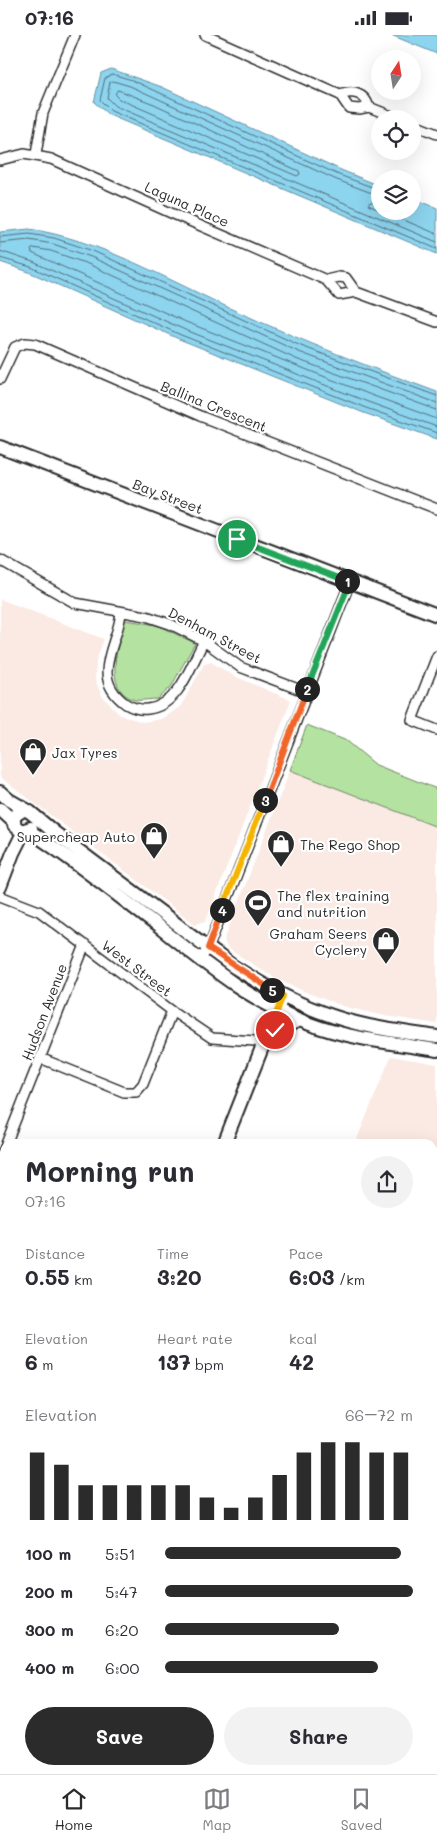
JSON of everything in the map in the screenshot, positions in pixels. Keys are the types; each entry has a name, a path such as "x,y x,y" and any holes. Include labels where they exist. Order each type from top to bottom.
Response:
{"main road":[{"name":"Bay Street","path":"0,447 437,615"},
{"path":"0,792 208,948 245,974 283,996 334,1017 366,1025 437,1037"},
{"path":"0,809 20,827 152,923 233,985 277,1010 300,1020 360,1038 437,1050"},
{"path":"20,827 33,825 28,812"},
{"path":"0,887 13,853 20,827 16,813 28,812"},
{"path":"0,866 20,827"},
{"path":"226,1139 283,996"},
{"path":"266,1040 300,1020"}],"street":[{"path":"0,160 24,154 36,154 43,113 75,35"},
{"path":"205,35 340,95 349,108 369,107 376,110"},
{"path":"340,95 350,92 360,95 366,100 369,107"},
{"path":"421,128 437,134"},
{"name":"Laguna Place","path":"36,154 326,279 339,295 356,292 437,322"},
{"name":"Laguna Place","path":"326,279 346,278 356,292"},
{"name":"Ballina Crescent","path":"0,379 15,347 25,343 35,344 200,416 437,509"},
{"name":"Denham Street","path":"0,560 75,603 146,616 170,623 204,641 240,667 306,692"},
{"path":"200,961 208,948 350,582"},
{"path":"122,613 107,673 110,688 132,708 159,707 174,697 204,641"},
{"path":"437,656 412,720 437,730"},
{"name":"West Street","path":"0,896 39,911 172,1011 212,1038 266,1040"},
{"name":"Hudson Avenue","path":"9,1139 85,945"},
{"path":"40,1059 124,1092 136,1092 143,1084 172,1011"}],"shaded area":[{"path":"0,599 104,639 96,661 95,680 102,696 120,715 143,722 161,719 181,706 204,664 211,662 234,676 291,700 206,921 195,924 0,777"},
{"path":"290,770 437,826 437,1024 385,1016 346,1007 310,994 275,978 227,948 224,940"},
{"path":"391,1056 437,1064 437,1139 357,1139"}],"green space":[{"path":"125,620 157,625 195,643 171,687 158,699 135,700 125,695 118,687 115,665"},
{"path":"307,725 347,741 376,765 437,789 437,827 290,770"}],"water":[{"path":"391,35 437,35 437,54"},
{"path":"111,69 162,87 371,182 371,220 421,220 421,201 437,208 437,254 109,115 94,102 101,73"},
{"path":"29,229 55,234 108,252 286,333 437,392 437,439 364,413 179,339 29,272 0,262 0,232"}],"place":[{"name":"Jax Tyres","path":"33,776"},
{"name":"Supercheap Auto","path":"154,860"},
{"name":"The Rego Shop","path":"281,868"},
{"name":"The flex training and nutrition","path":"258,927"},
{"name":"Graham Seers Cyclery","path":"386,965"}],"route":[{"path":"237,539 350,582 208,948 259,983 283,996 268,1034 275,1030"}]}
